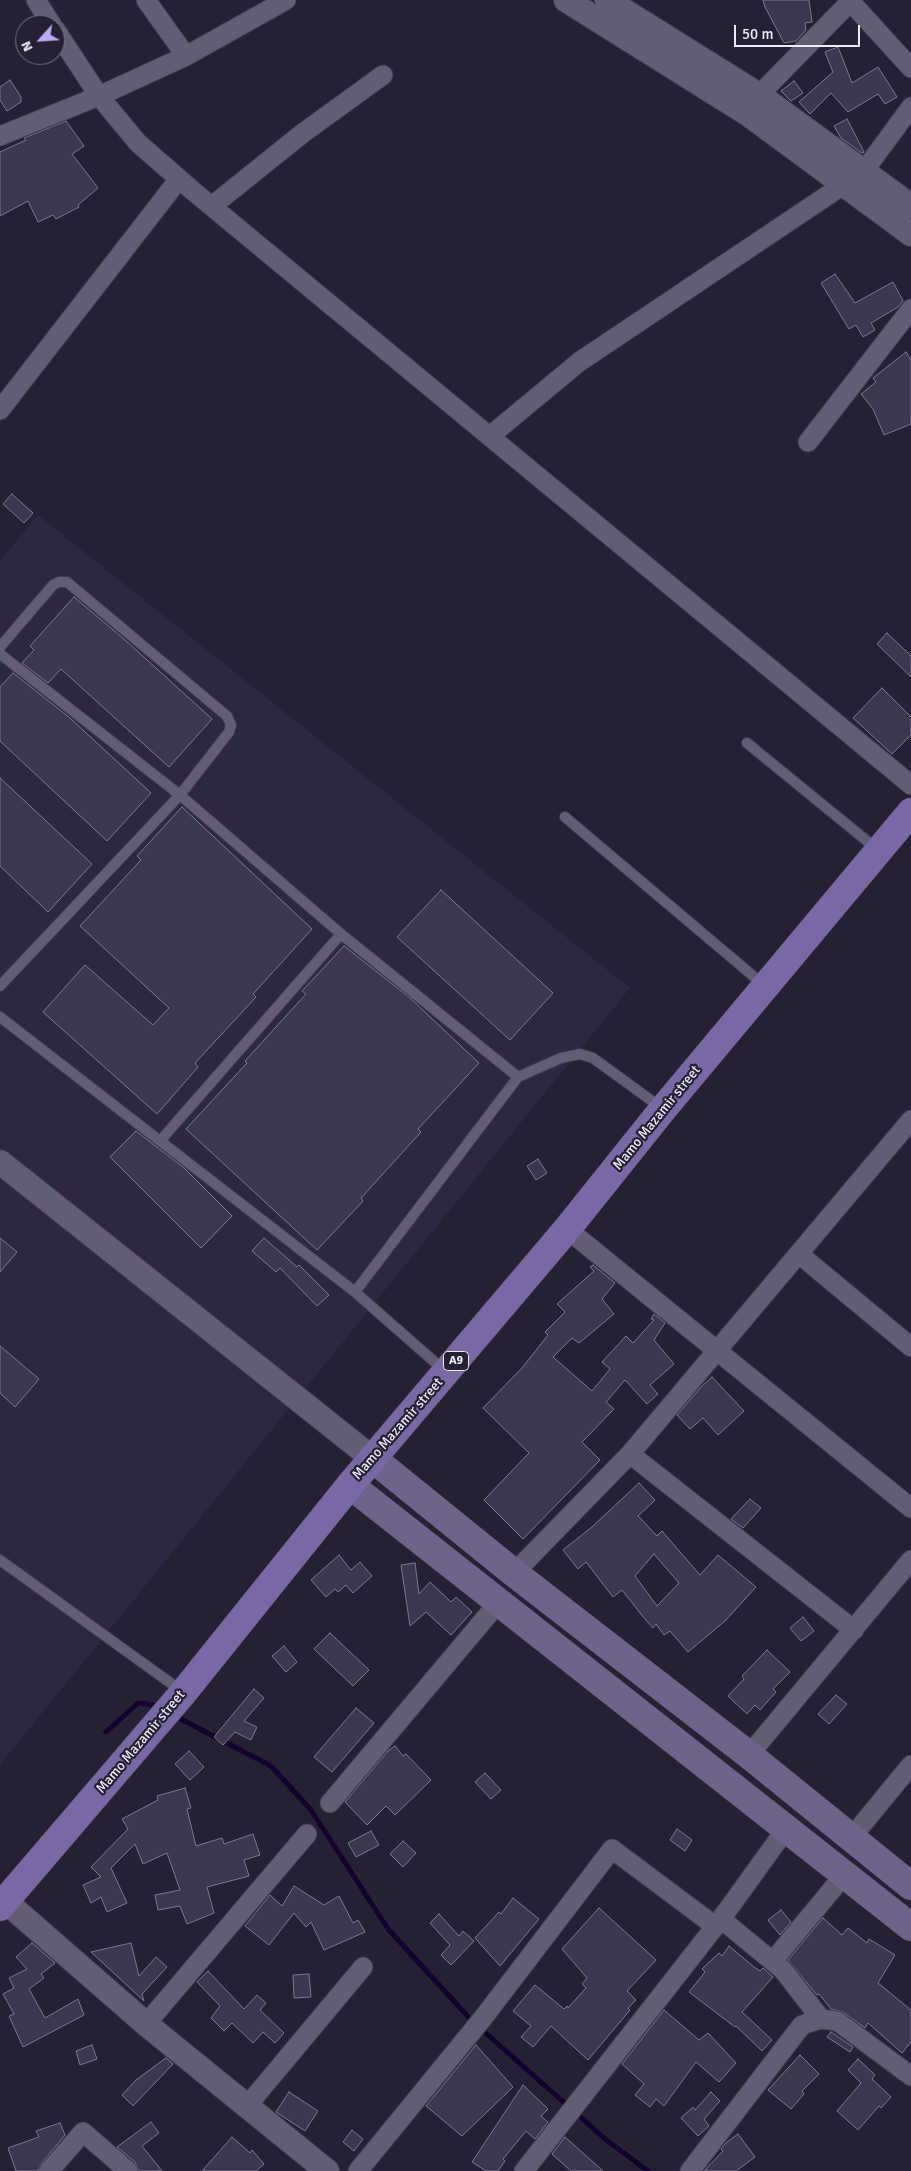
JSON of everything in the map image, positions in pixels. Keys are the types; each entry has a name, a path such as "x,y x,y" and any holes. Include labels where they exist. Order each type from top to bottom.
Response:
{"main road":[{"name":"Mamo Mazamir street","path":"2,1904 183,1693 372,1458 567,1229 663,1109 911,812"},
{"path":"372,1458 514,1573 749,1755 911,1886"},
{"path":"350,1485 911,1927"}],"street":[{"path":"36,0 46,15"},
{"path":"146,0 186,56"},
{"path":"2,130 98,96 186,56 286,0"},
{"path":"566,0 748,114 911,234"},
{"path":"607,0 759,95 911,206"},
{"path":"759,95 850,1 911,68"},
{"path":"65,45 98,96 138,143 179,179 911,785"},
{"path":"212,206 303,133 383,75"},
{"path":"490,436 580,362 864,172 911,107"},
{"path":"0,410 179,179"},
{"path":"808,442 911,309"},
{"path":"514,1573 630,1454 911,1120"},
{"path":"0,1162 372,1458"},
{"path":"567,1229 911,1508"},
{"path":"799,1254 911,1347"},
{"path":"630,1454 854,1630"},
{"path":"749,1755 911,1560"},
{"path":"330,1803 498,1603"},
{"path":"851,1838 911,1765"},
{"path":"524,2171 718,1922 786,1830"},
{"path":"146,2024 307,1834"},
{"path":"358,2171 470,2035 612,1849 773,1961 783,1970 821,2019"},
{"path":"773,1961 844,1875"},
{"path":"2,1904 326,2171"},
{"path":"247,2106 363,1967"},
{"path":"690,2171 802,2024 821,2019 837,2021 911,2076"},
{"path":"49,2171 83,2132 128,2171"}],"lane":[{"path":"0,647 53,585 59,582 67,582 227,716 231,725 229,732 180,795 0,986"},
{"path":"0,654 180,795 341,934 518,1077"},
{"path":"747,743 879,851"},
{"path":"565,817 766,986"},
{"path":"160,1141 341,934"},
{"path":"0,1017 355,1292 446,1372"},
{"path":"355,1292 518,1077 561,1058 580,1054 592,1058 663,1109"},
{"path":"0,1560 183,1693"}],"shaded area":[{"path":"38,515 630,988 0,1765 0,561"}],"building":[{"path":"763,0 809,0 812,22 805,23 806,30 796,41 784,43"},
{"path":"838,47 852,83 878,67 897,97 885,104 878,94 848,112 831,93 810,114 799,102 833,72 825,52"},
{"path":"10,80 21,97 21,102 7,111 0,100 0,87"},
{"path":"794,81 803,93 791,101 781,91"},
{"path":"847,119 864,152 862,153 841,138 834,126"},
{"path":"66,121 84,146 72,154 98,188 78,205 79,207 56,219 53,215 38,222 28,201 0,216 0,152 26,140 24,138"},
{"path":"835,274 855,303 893,282 903,301 898,307 871,323 875,330 863,337 856,325 849,329 821,283"},
{"path":"906,352 911,360 911,424 884,435 873,409 861,394 876,382 873,378"},
{"path":"12,494 33,513 24,523 3,504"},
{"path":"74,597 125,640 212,719 169,767 61,669 48,683 22,663 34,650 30,646"},
{"path":"887,633 911,656 911,677 877,644"},
{"path":"13,673 70,718 151,793 107,841 0,741 0,687"},
{"path":"882,688 911,717 911,735 892,754 853,718"},
{"path":"0,778 92,864 48,912 0,866"},
{"path":"182,807 312,929 253,994 256,997 195,1063 198,1067 157,1114 43,1012 85,965 153,1025 169,1008 80,926 141,860 137,856"},
{"path":"441,890 553,993 510,1040 397,937"},
{"path":"344,946 410,998 479,1063 418,1129 421,1132 361,1198 363,1201 317,1250 186,1129 247,1063 245,1061 306,994 302,991"},
{"path":"136,1131 184,1168 232,1216 201,1248 110,1157"},
{"path":"538,1159 547,1173 536,1180 527,1166"},
{"path":"0,1238 17,1252 0,1272"},
{"path":"264,1238 297,1267 299,1265 329,1295 317,1306 280,1268 276,1272 252,1251"},
{"path":"593,1265 615,1283 602,1299 614,1314 579,1343 572,1338 553,1357 592,1391 610,1369 602,1362 626,1336 633,1343 654,1320 651,1319 654,1314 665,1323 654,1340 674,1364 650,1385 658,1394 647,1404 625,1380 606,1402 614,1409 582,1442 600,1460 523,1539 484,1500 529,1453 483,1408 522,1368 548,1335 545,1332 565,1312 557,1304 594,1271 590,1267"},
{"path":"0,1346 39,1379 15,1407 0,1393"},
{"path":"712,1377 744,1411 718,1435 703,1418 690,1429 677,1415"},
{"path":"639,1483 655,1500 638,1516 657,1536 662,1531 700,1575 718,1555 756,1587 725,1621 688,1652 670,1631 664,1635 656,1624 653,1628 622,1590 613,1597 586,1562 578,1569 563,1550 592,1527","holes":["654,1554 679,1583 657,1606 635,1576"]},
{"path":"750,1499 761,1508 743,1528 731,1519"},
{"path":"339,1555 351,1570 360,1562 372,1576 353,1593 346,1585 338,1592 335,1589 326,1597 311,1580"},
{"path":"415,1563 419,1594 430,1582 451,1602 456,1597 472,1612 451,1635 426,1612 410,1626 401,1565"},
{"path":"803,1617 814,1631 801,1641 790,1628"},
{"path":"330,1633 369,1670 353,1686 314,1649"},
{"path":"284,1646 297,1662 286,1672 272,1656"},
{"path":"767,1650 790,1672 773,1689 776,1692 760,1710 755,1705 747,1714 728,1696 744,1679 742,1676"},
{"path":"254,1689 264,1698 244,1721 257,1727 251,1740 235,1732 223,1745 214,1737"},
{"path":"836,1695 847,1704 829,1724 818,1714"},
{"path":"356,1708 374,1723 332,1772 314,1757"},
{"path":"395,1746 403,1756 406,1754 431,1780 395,1815 386,1806 367,1825 345,1802 388,1751"},
{"path":"189,1751 204,1767 190,1780 175,1764"},
{"path":"485,1773 501,1790 491,1799 475,1782"},
{"path":"185,1788 191,1808 187,1809 196,1846 222,1838 224,1844 253,1834 260,1855 244,1860 249,1876 207,1887 214,1913 187,1924 180,1906 158,1910 155,1895 180,1890 167,1853 143,1864 135,1844 111,1868 127,1903 107,1912 101,1897 91,1903 83,1885 101,1877 91,1867 128,1829 122,1819 158,1800 157,1796"},
{"path":"677,1829 692,1840 685,1851 670,1840"},
{"path":"371,1831 379,1845 356,1857 348,1843"},
{"path":"403,1841 416,1853 403,1867 390,1854"},
{"path":"294,1886 324,1905 339,1896 353,1923 358,1920 365,1932 324,1950 311,1922 306,1927 294,1913 269,1945 245,1926 270,1895 282,1906"},
{"path":"513,1898 539,1919 500,1966 475,1938 499,1912 501,1914"},
{"path":"599,1908 656,1960 627,1991 636,2000 628,2008 630,2010 588,2060 551,2026 533,2047 521,2037 531,2026 513,2011 535,1985 564,2009 567,2006 568,2008 586,1988 582,1984 587,1978 562,1949"},
{"path":"781,1910 791,1922 780,1935 768,1920"},
{"path":"439,1914 459,1936 463,1931 474,1941 451,1965 441,1955 450,1945 430,1923"},
{"path":"823,1918 842,1935 848,1928 867,1943 869,1939 895,1955 878,1983 911,2010 911,2042 902,2053 868,2023 865,2028 843,2012 831,2009 788,1960"},
{"path":"32,1943 55,1963 41,1974 44,1978 29,1989 45,2018 78,1999 84,2015 23,2047 9,2016 14,2014 3,1994 14,1988 9,1978 27,1969 16,1957"},
{"path":"131,1943 139,1976 156,1957 167,1967 142,1994 144,2001 91,1952"},
{"path":"729,1946 754,1967 760,1971 763,1968 773,1977 742,2012 772,2040 762,2051 736,2026 689,1992 705,1972 702,1969 719,1953 722,1956"},
{"path":"208,1971 244,2009 257,1995 266,2003 260,2010 284,2033 275,2043 263,2032 253,2043 232,2023 224,2031 211,2018 220,2006 197,1982"},
{"path":"309,1974 311,1997 294,1998 293,1975"},
{"path":"664,2010 699,2040 708,2033 736,2063 719,2082 696,2062 664,2106 656,2099 650,2107 635,2095 644,2084 622,2064"},
{"path":"831,2032 853,2047 850,2052 827,2037"},
{"path":"92,2045 97,2059 80,2065 76,2051"},
{"path":"476,2045 513,2087 462,2136 426,2106"},
{"path":"800,2055 819,2074 802,2091 804,2094 791,2109 768,2090"},
{"path":"166,2058 173,2064 133,2106 122,2095 136,2080"},
{"path":"858,2059 875,2075 872,2079 891,2097 881,2108 879,2106 858,2130 837,2111 861,2083 848,2070"},
{"path":"523,2085 548,2109 541,2116 548,2122 535,2139 526,2131 503,2159 505,2161 498,2171 486,2171 472,2162"},
{"path":"289,2092 318,2111 305,2131 276,2112"},
{"path":"711,2092 720,2101 704,2119 709,2126 698,2136 681,2118 693,2107 695,2110"},
{"path":"151,2122 159,2133 142,2146 162,2171 139,2171 135,2162 117,2147"},
{"path":"60,2123 65,2135 41,2164 38,2171 16,2171 8,2148 39,2137 36,2131"},
{"path":"352,2130 363,2139 354,2151 343,2142"},
{"path":"738,2134 755,2157 736,2171 704,2171 723,2151 721,2149 726,2143"},
{"path":"232,2137 250,2153 252,2150 264,2164 256,2171 202,2171"},
{"path":"565,2137 603,2171 571,2171 552,2154"}],"waterway":[{"path":"106,1732 138,1703 153,1705"},
{"path":"181,1719 271,1766 311,1810 388,1929 473,2022"},
{"path":"480,2028 569,2107"},
{"path":"575,2112 605,2139 648,2171"}]}
